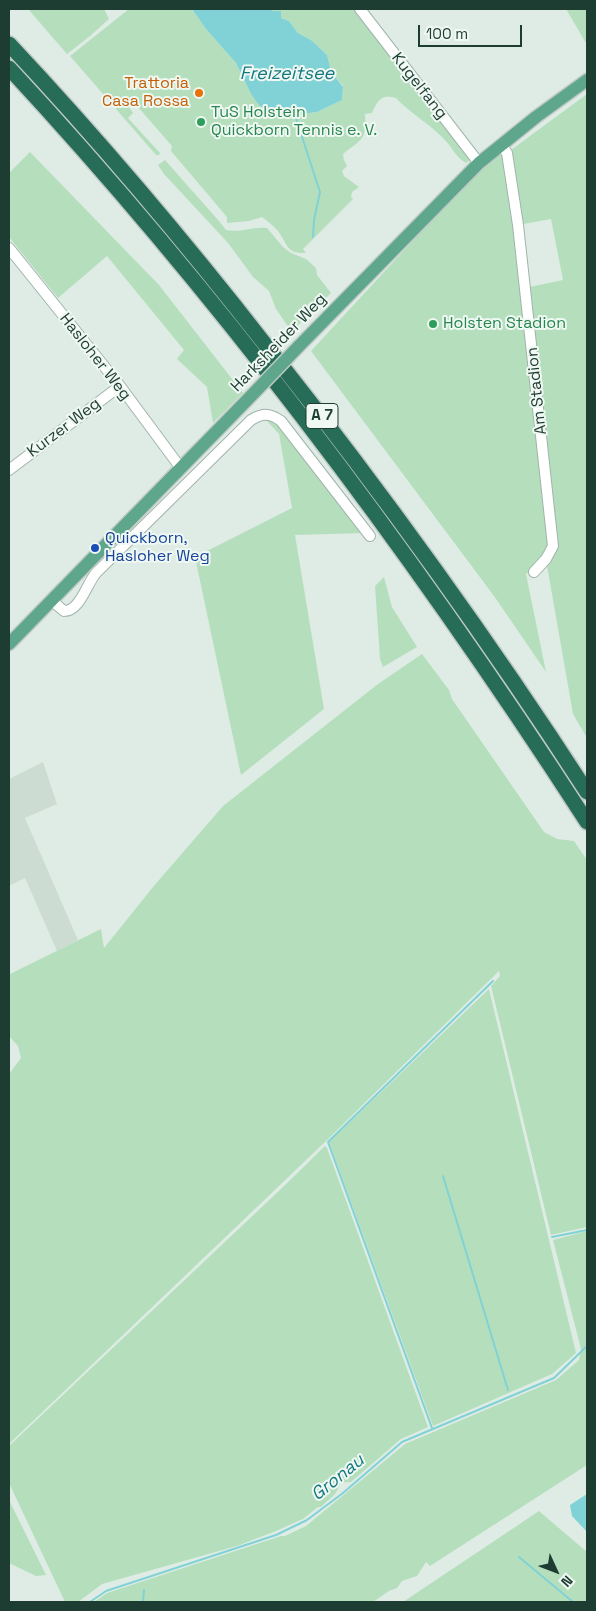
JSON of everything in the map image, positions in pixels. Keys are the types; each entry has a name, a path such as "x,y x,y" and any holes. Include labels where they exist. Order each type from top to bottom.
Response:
{"highway":[{"name":"A 7","path":"9,44 148,200 218,284 337,435 454,596 587,792"},
{"name":"A 7","path":"9,68 136,211 206,294 324,445 451,621 587,822"}],"main road":[{"name":"Harksheider Weg","path":"9,644 479,163 587,80"}],"street":[{"name":"Kugelfang","path":"360,9 479,163"},
{"name":"Am Stadion","path":"501,145 507,153 518,225 553,546 546,559 534,572"},
{"name":"Hasloher Weg","path":"9,248 120,386 180,467"},
{"name":"Kurzer Weg","path":"9,470 120,386"},
{"path":"51,600 64,611 74,608 96,573 251,420 259,415 267,414 274,416 281,422 370,536"}],"shaded area":[{"path":"43,762 57,804 25,818 78,940 57,951 25,878 9,886 9,779"}],"green space":[{"path":"28,9 104,9 109,19 67,54"},
{"path":"129,9 192,9 206,29 236,63 251,94 279,117 317,112 342,100 343,86 331,71 327,55 311,40 298,33 289,21 281,18 271,9 354,9 471,159 466,163 462,161 442,137 396,98 383,98 378,101 372,113 365,114 365,129 362,138 343,154 347,166 342,171 344,176 359,187 352,192 351,197 353,199 303,249 306,253 290,250 281,235 262,217 249,221 227,223 227,217 171,151 172,146 131,99 127,104 133,113 128,118 160,153 159,155 156,155 70,56"},
{"path":"566,9 587,9 587,45"},
{"path":"587,94 587,738 573,714 546,560 526,574 546,672 494,596 311,351 467,182 498,155 507,153","holes":["551,219 563,280 525,288 518,225"]},
{"path":"30,152 159,285 243,393 213,423 207,387 177,359 184,350 107,256 58,298 9,237 9,173"},
{"path":"165,160 226,230 267,228 283,247 291,253 306,259 316,268 317,275 331,293 295,328 287,325 276,309 269,291 253,277 228,243 164,174 158,165"},
{"path":"277,411 363,524 365,533 295,535 324,709 241,775 195,557 292,508 279,434 266,420"},
{"path":"384,577 392,607 417,647 383,667 380,659 375,586"},
{"path":"422,654 449,690 452,699 544,832 557,839 574,841 587,860 587,1227 551,1235 491,986 500,976 499,971 325,1142 9,1444 9,1074 21,1058 18,1046 9,1036 9,973 101,929 104,948 153,887 223,806 378,684"},
{"path":"489,989 576,1353 552,1374 433,1426 329,1142"},
{"path":"325,1146 428,1427 401,1439 351,1482 339,1485 336,1492 321,1507 318,1507 303,1519 237,1546 102,1584 78,1602 65,1602 9,1483 9,1446"},
{"path":"587,1231 587,1465 430,1566 426,1562 417,1576 402,1581 397,1588 373,1602 94,1602 107,1593 285,1536 306,1526 405,1444 556,1380 579,1360 581,1349 553,1240"},
{"path":"9,1500 46,1575 36,1576 9,1563"},
{"path":"539,1511 587,1552 587,1602 403,1602"}],"water":[{"name":"Freizeitsee","path":"192,9 271,9 273,11 281,11 281,18 289,21 298,33 311,40 327,55 331,71 343,87 342,100 317,112 279,117 259,105 251,94 236,63 206,29"},
{"path":"587,1494 587,1532 572,1516 570,1505"}],"waterway":[{"path":"295,115 320,192 314,220 313,237"},
{"path":"432,1428 328,1142 493,981"},
{"path":"443,1176 508,1390"},
{"path":"552,1237 587,1230"},
{"name":"Gronau","path":"90,1602 106,1591 276,1535 307,1520 343,1493 402,1442 554,1378 587,1346"},
{"path":"519,1557 573,1602"},
{"path":"143,1602 144,1590"}],"place":[{"name":"Trattoria Casa Rossa","path":"199,93"},
{"name":"TuS Holstein Quickborn Tennis e. V.","path":"201,122"},
{"name":"Holsten Stadion","path":"433,324"},
{"name":"Quickborn, Hasloher Weg","path":"95,548"}]}
